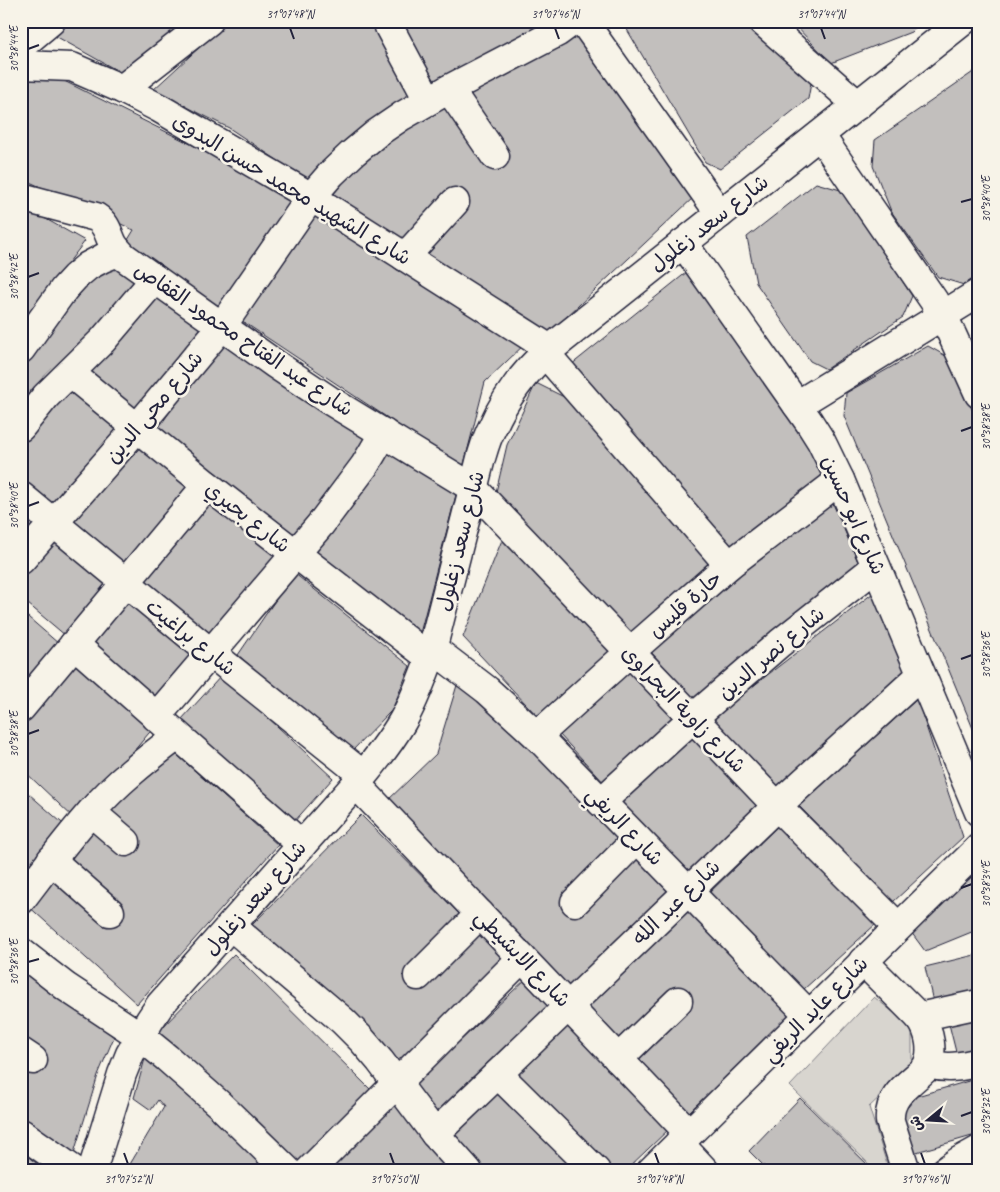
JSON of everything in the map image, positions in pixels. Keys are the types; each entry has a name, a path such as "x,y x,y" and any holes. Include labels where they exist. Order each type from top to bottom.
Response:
{"street":[{"path":"21,46 51,21"},
{"path":"122,89 209,21"},
{"name":"شارع محى الدين","path":"21,560 137,428 222,326 311,198 331,174 377,133 396,120 558,32 573,21"},
{"path":"583,21 720,214"},
{"path":"762,21 858,105"},
{"name":"شارع سعد زغلول","path":"92,1171 130,1054 160,1005 360,780 385,749 403,720 418,689 431,653 481,458 491,428 506,400 524,375 548,351 963,21"},
{"path":"970,21 979,29"},
{"path":"389,27 439,95 495,156"},
{"name":"شارع الشهيد محمد حسن البدوى","path":"21,65 72,67 122,89 195,129 311,198 548,351 728,565"},
{"path":"820,135 943,315 979,394"},
{"name":"شارع عبد الفتاح محمود القفاص","path":"21,197 101,220 105,224 118,252 124,257 274,364 473,488"},
{"path":"405,257 454,202"},
{"name":"شارع ابو حسين","path":"683,243 797,404 820,441 840,480 979,812"},
{"path":"21,348 75,276 88,266 118,252"},
{"path":"21,426 46,396 103,340 155,279"},
{"path":"797,404 979,293"},
{"name":"شارع بحيري","path":"70,373 207,485 296,554 431,653"},
{"path":"156,717 296,554 365,465 384,434"},
{"name":"حارة قليس","path":"537,736 728,565 840,480"},
{"path":"21,708 207,485"},
{"name":"شارع زاوية البحراوى","path":"473,488 777,806 898,927"},
{"name":"شارع براغيت","path":"21,496 360,780"},
{"name":"شارع نصر الدين","path":"601,802 693,718 780,643 876,567"},
{"path":"74,644 302,846"},
{"name":"شارع الريفي","path":"431,653 487,690 537,736 809,1015"},
{"name":"شارع عبد الله","path":"435,1134 777,806 921,675"},
{"path":"21,900 91,812 141,764 177,736"},
{"name":"شارع الابشيطي","path":"360,780 480,914 618,1058 684,1138 706,1171"},
{"path":"91,812 126,842"},
{"path":"575,902 637,839"},
{"name":"شارع عايد الريفي","path":"651,1171 979,848"},
{"path":"51,860 110,912"},
{"path":"418,976 480,914"},
{"path":"231,926 343,1021 380,1061 435,1134 457,1167"},
{"path":"21,952 66,987 140,1036 167,1058 220,1105 288,1171"},
{"path":"309,1171 522,958"},
{"path":"863,961 919,1017 928,1034 930,1054 928,1064 894,1099 889,1113 906,1171"},
{"path":"618,1058 678,1001"},
{"path":"919,1017 979,1004"},
{"path":"928,1064 955,1067 979,1062"},
{"path":"498,1074 596,1171"},
{"path":"21,1133 75,1171"},
{"path":"945,1171 979,1150"}],"shaded area":[{"path":"874,997 912,1027 912,1067 869,1107 889,1171 876,1171 790,1086"}],"building":[{"path":"65,21 195,21 127,76 50,33"},
{"path":"228,21 377,21 418,100 310,182 229,128 153,90"},
{"path":"395,21 559,21 433,89"},
{"path":"622,21 743,21 811,83 808,99 720,169 705,162"},
{"path":"791,21 922,21 911,32 831,63"},
{"path":"586,32 694,197 546,336 332,196 369,152 417,123"},
{"path":"24,61 297,197 219,309 123,248 134,230 21,178 21,63"},
{"path":"979,68 979,276 964,285 938,277 891,211 873,166 875,140"},
{"path":"816,183 844,191 912,296 903,317 826,369 810,361 756,283 747,237"},
{"path":"21,205 85,241 21,325"},
{"path":"316,206 526,343 485,382 463,468 239,319"},
{"path":"115,261 142,279 21,419 21,356 83,275"},
{"path":"687,272 798,423 823,475 730,552 571,365"},
{"path":"159,291 207,322 137,416 84,369"},
{"path":"220,340 370,432 294,542 155,433"},
{"path":"928,346 953,360 979,427 979,743 844,416 846,393"},
{"path":"72,381 128,430 54,513 21,486 21,439"},
{"path":"536,383 576,403 717,572 635,638 496,492 507,445"},
{"path":"141,439 195,486 123,569 67,525"},
{"path":"384,450 457,491 418,641 309,560"},
{"path":"831,499 862,571 695,700 651,652 724,580"},
{"path":"206,500 279,558 214,642 139,580"},
{"path":"21,509 46,527 21,552"},
{"path":"54,533 115,581 66,636 21,598 21,566"},
{"path":"504,535 614,653 541,720 463,637"},
{"path":"294,573 410,666 392,710 351,752 238,655"},
{"path":"129,590 202,653 157,707 84,644"},
{"path":"877,590 909,673 780,791 712,718"},
{"path":"21,611 59,644 21,687"},
{"path":"71,657 154,727 76,820 21,768 21,715"},
{"path":"635,664 683,717 607,786 559,734"},
{"path":"461,672 673,897 571,995 387,801 436,754"},
{"path":"222,675 333,778 293,823 181,720"},
{"path":"917,699 963,837 893,902 799,806"},
{"path":"699,731 768,807 689,879 620,803"},
{"path":"167,746 278,845 137,1004 26,904"},
{"path":"21,787 69,829 21,888"},
{"path":"361,815 509,964 399,1074 247,930"},
{"path":"781,823 877,923 804,989 707,895"},
{"path":"979,873 979,929 925,951 911,932 975,874"},
{"path":"689,907 792,1013 685,1116 583,1010"},
{"path":"234,954 373,1092 296,1171 156,1034"},
{"path":"979,954 979,995 934,1006 925,967"},
{"path":"21,963 114,1037 98,1075 74,1153 21,1118"},
{"path":"528,977 557,1009 436,1124 406,1092"},
{"path":"979,1012 979,1051 957,1056 948,1020"},
{"path":"570,1022 670,1128 625,1171 607,1171 515,1074"},
{"path":"148,1048 273,1171 126,1171 164,1107 158,1100 151,1110 134,1098"},
{"path":"979,1078 979,1134 913,1153 902,1114 917,1096"},
{"path":"498,1090 578,1171 488,1171 453,1136"},
{"path":"800,1098 874,1171 769,1171 749,1151"},
{"path":"394,1105 449,1160 438,1171 330,1171"},
{"path":"21,1151 46,1171 21,1171"}]}
